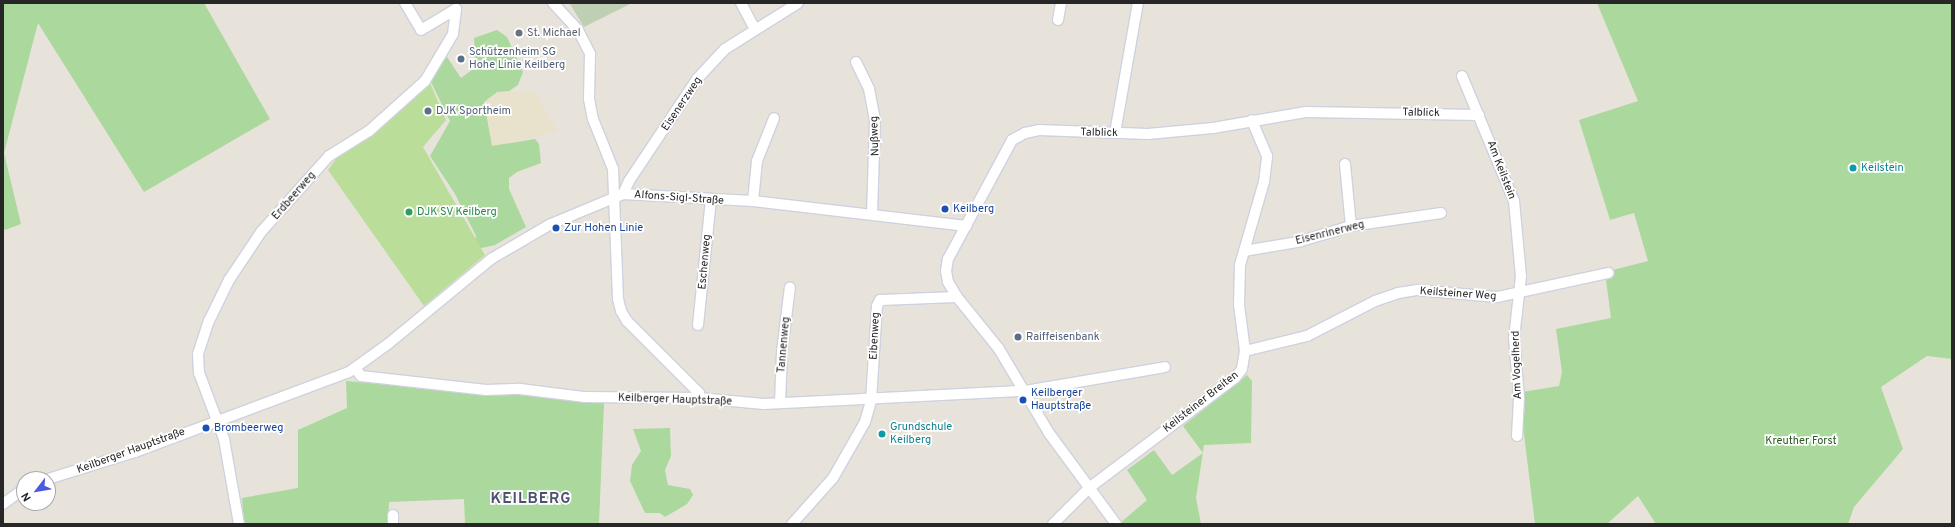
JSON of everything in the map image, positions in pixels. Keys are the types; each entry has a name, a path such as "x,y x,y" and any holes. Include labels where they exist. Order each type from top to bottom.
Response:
{"street":[{"name":"Erdbeerweg","path":"216,419 199,373 198,354 209,321 228,280 261,232 329,156 369,131 425,81 453,34 456,9 421,30 405,3"},
{"path":"553,3 578,30 590,54 591,112 614,169 619,197 618,299 621,311 627,321 699,393 699,398"},
{"path":"741,3 755,29"},
{"name":"Eisenerzweg","path":"619,197 698,79 725,49 798,3"},
{"path":"1058,20 1061,3"},
{"path":"1115,133 1138,3"},
{"name":"Nußweg","path":"856,62 869,89 875,119 872,214"},
{"name":"Am Keilstein","path":"1462,76 1479,114 1514,202 1521,276 1519,294"},
{"name":"Talblick","path":"1116,524 1049,433 999,349 957,297 946,271 948,259 1012,140 1017,136 1039,130 1115,133 1181,131 1306,112 1340,111 1479,114"},
{"path":"754,201 757,161 774,118"},
{"name":"Keilsteiner Breiten","path":"1053,524 1089,488 1235,378 1242,369 1245,352 1238,282 1244,251 1266,171 1264,143 1252,120"},
{"path":"1345,164 1351,226"},
{"name":"Alfons-Sigl-Straße","path":"352,370 491,259 551,224 619,197 754,201 967,226"},
{"name":"Eschenweg","path":"698,324 710,200"},
{"name":"Eisenrinerweg","path":"1244,251 1298,242 1351,226 1441,212"},
{"name":"Keilsteiner Weg","path":"1245,352 1308,336 1375,301 1398,293 1418,290 1497,297 1519,294 1608,273"},
{"name":"Tannenweg","path":"780,403 782,351 790,287"},
{"name":"Am Vogelherd","path":"1517,436 1519,398 1514,338 1519,294"},
{"name":"Eibenweg","path":"871,401 877,306 880,300 957,297"},
{"path":"1025,391 1165,366"},
{"name":"Keilberger Hauptstraße","path":"56,477 135,452 216,419 287,396 352,370 361,376 479,390 520,389 584,397 699,398 764,404 871,401 1025,391"},
{"path":"792,524 833,478 865,422 871,401"},
{"path":"216,419 224,439 231,468 240,524"},
{"path":"3,504 16,495"}],"shaded area":[{"path":"481,91 535,92 558,131 490,148"}],"green space":[{"path":"3,3 204,3 270,119 144,192 38,23 4,153 21,224 5,230 3,228"},
{"path":"560,3 632,3 584,27 570,4"},
{"name":"Kreuther Forst","path":"1597,3 1952,3 1952,359 1927,356 1881,387 1903,449 1854,507 1848,524 1656,524 1638,496 1607,524 1535,524 1522,418 1522,392 1559,386 1562,372 1556,329 1611,318 1605,272 1648,261 1634,213 1610,220 1579,120 1638,101"},
{"path":"497,30 507,37 523,72 518,85 509,91 497,92 484,102 492,146 535,139 539,144 541,163 517,172 509,178 509,189 526,227 495,245 473,250 476,236 455,194 430,156 450,121 430,80 447,57 461,78 476,67 474,38"},
{"name":"DJK SV Keilberg","path":"430,83 446,120 423,147 485,255 424,306 328,170 339,155"},
{"path":"1247,375 1252,381 1251,443 1204,445 1203,453 1183,426"},
{"path":"346,381 445,390 523,394 604,403 599,524 465,524 464,499 389,502 388,524 244,524 242,498 298,488 298,430 347,408"},
{"path":"670,428 671,456 665,470 668,485 690,489 693,495 687,504 665,517 660,513 645,513 630,481 632,465 641,451 633,429"},
{"path":"1154,450 1172,475 1203,453 1196,498 1201,524 1119,524 1147,500 1127,470"}],"place":[{"name":"St. Michael","path":"519,33"},
{"name":"Schützenheim SG Hohe Linie Keilberg","path":"461,59"},
{"name":"DJK Sportheim","path":"428,111"},
{"name":"Keilstein","path":"1853,168"},
{"name":"Keilberg","path":"945,209"},
{"name":"DJK SV Keilberg","path":"409,212"},
{"name":"Zur Hohen Linie","path":"556,228"},
{"name":"Raiffeisenbank","path":"1018,337"},
{"name":"Keilberger Hauptstraße","path":"1023,400"},
{"name":"Brombeerweg","path":"206,428"},
{"name":"Grundschule Keilberg","path":"882,434"}],"district":[{"name":"KEILBERG","path":"531,500"}]}
